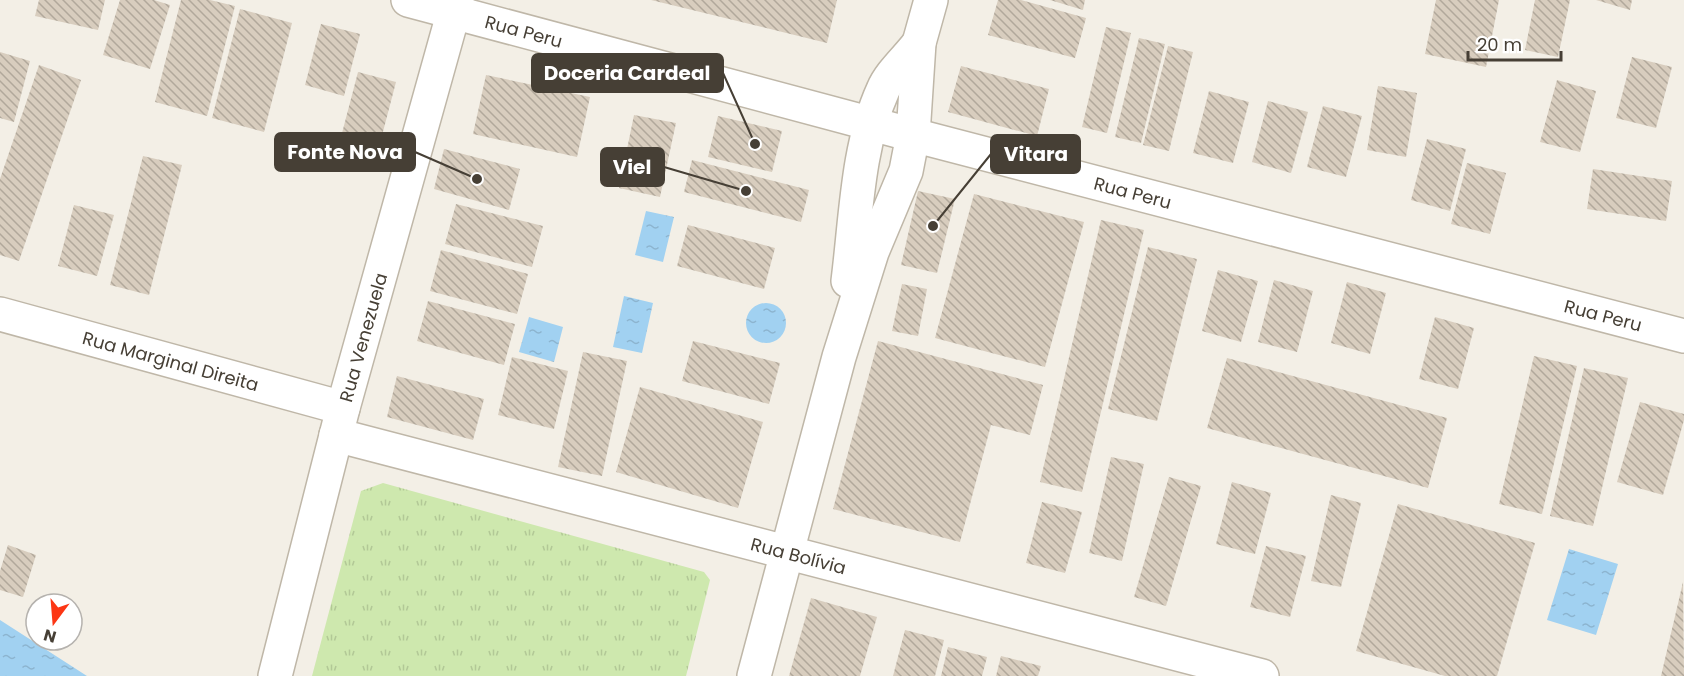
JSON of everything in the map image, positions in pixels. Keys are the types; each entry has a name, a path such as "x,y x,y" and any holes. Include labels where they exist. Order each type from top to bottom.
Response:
{"street":[{"name":"Rua Peru","path":"408,0 456,5 913,135 1684,336"},
{"path":"754,676 839,357 872,252 906,171 913,135 920,43 931,0"},
{"name":"Rua Venezuela","path":"275,676 339,422 456,5"},
{"path":"839,357 863,160 871,123 883,88 920,43"},
{"path":"871,123 885,134 890,151 872,252"},
{"name":"Rua Marginal Direita","path":"0,314 339,422"},
{"name":"Rua Bolívia","path":"339,422 786,552 1262,676"}],"green space":[{"path":"383,483 704,572 710,580 686,676 312,676 361,491"}],"water":[{"path":"646,211 674,217 663,262 635,255"},
{"path":"624,296 653,303 642,353 613,347"},
{"path":"766,303 774,304 780,309 785,315 785,331 780,337 774,342 766,343 758,342 752,337 747,331 746,323 747,315 752,309 758,304"},
{"path":"529,317 563,327 554,362 519,352"},
{"path":"1569,549 1618,564 1596,635 1547,620"},
{"path":"0,620 24,635 24,652 50,652 87,676 0,676"}],"building":[{"path":"39,0 105,0 98,30 35,16"},
{"path":"120,0 154,0 170,5 150,69 103,55"},
{"path":"181,0 210,0 235,6 207,116 155,102"},
{"path":"651,0 837,0 827,43"},
{"path":"998,0 1021,0 1086,18 1075,58 988,35"},
{"path":"1050,0 1085,0 1083,10"},
{"path":"1436,0 1499,0 1486,67 1425,54"},
{"path":"1535,0 1570,0 1558,57 1525,50"},
{"path":"1596,0 1632,0 1630,10"},
{"path":"240,9 292,23 264,132 212,118"},
{"path":"321,24 360,34 344,96 305,85"},
{"path":"1106,27 1131,33 1107,133 1082,127"},
{"path":"1139,38 1165,44 1141,143 1115,137"},
{"path":"1168,46 1193,52 1169,151 1143,145"},
{"path":"0,52 30,61 14,122 0,118"},
{"path":"1632,57 1672,67 1656,128 1616,118"},
{"path":"39,65 81,80 19,261 0,255 0,179"},
{"path":"961,66 1049,89 1037,136 948,112"},
{"path":"358,72 396,82 374,166 336,156"},
{"path":"486,75 590,97 577,157 473,134"},
{"path":"1557,80 1596,91 1580,152 1540,142"},
{"path":"1378,86 1417,93 1406,157 1367,150"},
{"path":"1209,91 1249,102 1233,163 1193,153"},
{"path":"1268,101 1308,112 1291,173 1252,162"},
{"path":"1323,106 1362,116 1346,177 1307,167"},
{"path":"634,115 676,123 660,197 619,188"},
{"path":"718,116 782,131 772,172 708,157"},
{"path":"1427,139 1466,149 1450,211 1411,200"},
{"path":"444,149 520,169 509,210 434,189"},
{"path":"143,156 182,165 149,295 110,285"},
{"path":"692,160 809,190 801,222 684,192"},
{"path":"1467,163 1506,173 1490,234 1451,224"},
{"path":"1593,169 1672,181 1666,221 1587,209"},
{"path":"918,191 955,199 937,273 901,265"},
{"path":"974,194 1084,222 1045,367 935,338"},
{"path":"456,204 543,226 532,267 445,244"},
{"path":"74,205 114,215 97,276 58,266"},
{"path":"1101,220 1144,230 1082,492 1040,482"},
{"path":"688,225 775,248 764,289 677,266"},
{"path":"1148,247 1197,259 1157,421 1108,409"},
{"path":"441,250 528,274 517,314 430,291"},
{"path":"1218,270 1258,281 1241,342 1202,331"},
{"path":"1274,280 1313,291 1297,352 1258,342"},
{"path":"1347,282 1386,293 1370,354 1331,343"},
{"path":"902,284 927,289 918,336 892,331"},
{"path":"428,301 515,324 504,365 417,341"},
{"path":"1435,317 1474,328 1458,389 1419,379"},
{"path":"693,341 780,363 769,404 682,381"},
{"path":"878,341 1043,385 1030,435 991,425 960,542 833,509"},
{"path":"583,352 627,361 602,476 558,467"},
{"path":"1534,356 1577,366 1542,514 1499,504"},
{"path":"512,357 568,371 554,429 498,415"},
{"path":"1227,358 1447,418 1428,488 1207,428"},
{"path":"1584,368 1628,378 1593,526 1550,516"},
{"path":"397,376 484,399 473,440 387,417"},
{"path":"640,387 763,422 738,508 616,472"},
{"path":"1640,402 1684,414 1663,495 1617,482"},
{"path":"1111,457 1144,464 1122,561 1089,553"},
{"path":"1169,477 1201,486 1166,606 1134,597"},
{"path":"1232,482 1271,493 1255,554 1216,544"},
{"path":"1331,495 1361,503 1341,587 1311,581"},
{"path":"1042,502 1082,512 1065,573 1026,563"},
{"path":"1398,504 1535,543 1497,676 1445,676 1356,651"},
{"path":"8,545 36,555 23,597 0,590 0,571"},
{"path":"1266,546 1306,556 1290,617 1250,607"},
{"path":"1683,582 1684,676 1661,676"},
{"path":"811,598 877,617 860,676 789,676"},
{"path":"905,630 944,640 935,676 893,676"},
{"path":"948,647 987,657 982,676 941,676"},
{"path":"1001,656 1041,666 1038,676 996,676"}],"place":[{"name":"Doceria Cardeal","path":"755,144"},
{"name":"Fonte Nova","path":"477,179"},
{"name":"Viel","path":"746,191"},
{"name":"Vitara","path":"933,226"}]}
